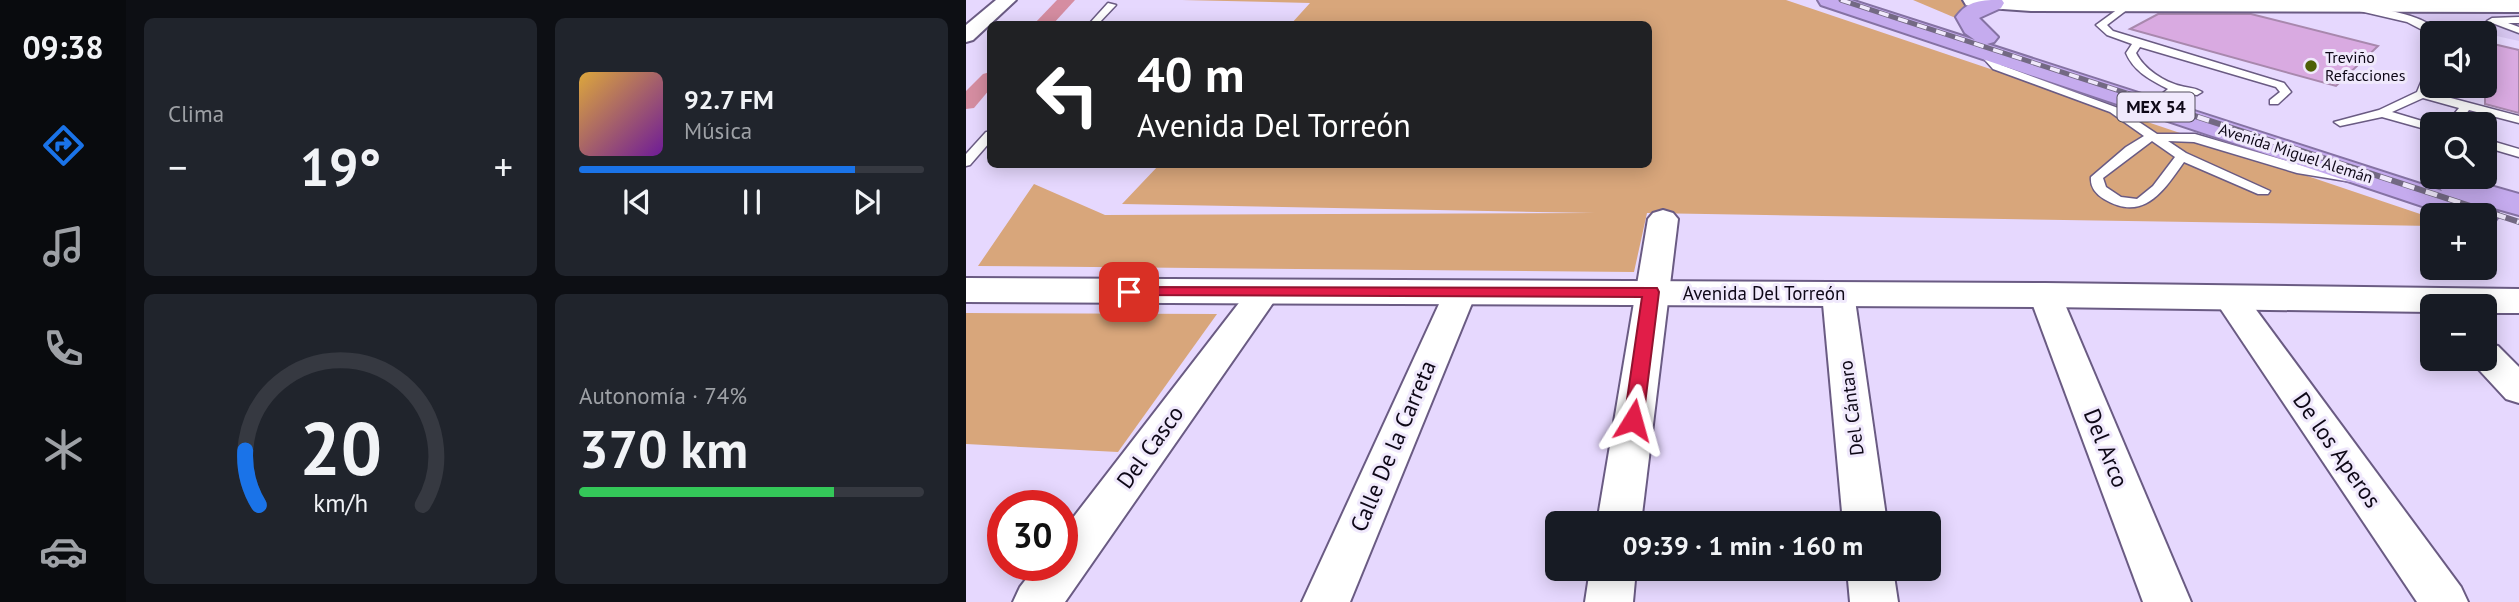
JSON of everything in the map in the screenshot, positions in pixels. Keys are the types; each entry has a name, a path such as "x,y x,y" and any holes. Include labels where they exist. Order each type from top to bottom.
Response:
{"highway":[{"name":"Avenida Miguel Alemán","path":"1829,0 2172,92 2519,205"},
{"name":"Avenida Miguel Alemán","path":"1874,0 1903,5 1983,43 2446,203"},
{"path":"1983,43 1967,17 1975,9 2003,2"},
{"name":"Avenida Miguel Alemán","path":"2497,220 2519,227"}],"street":[{"path":"966,36 1007,0"},
{"path":"2003,2 2519,5"},
{"path":"1621,511 1663,219"},
{"name":"Avenida Del Torreón","path":"966,290 1838,293 2420,302"},
{"name":"Calle De la Carreta","path":"1326,602 1461,291"},
{"name":"Del Casco","path":"1037,602 1264,293"},
{"name":"Del Cántaro","path":"1838,293 1864,511"},
{"name":"Del Arco","path":"2045,295 2167,602"},
{"name":"De los Aperos","path":"2231,299 2444,602"},
{"name":"Avenida Del Torreón","path":"2497,301 2519,301"},
{"path":"2497,367 2519,390"},
{"path":"1609,602 1612,581"},
{"path":"1871,581 1874,602"}],"lane":[{"path":"2129,4 2101,25 2110,33 2138,43 2280,85 2287,92 2274,102"},
{"path":"1096,21 1111,5"},
{"path":"2345,5 2420,23"},
{"path":"2519,20 2496,20 2492,23 2519,30"},
{"path":"1983,43 1997,67 2114,110 2182,156 2263,191"},
{"path":"2138,43 2130,53 2149,74 2172,92 2197,92"},
{"path":"2340,122 2382,113 2420,95"},
{"path":"2437,98 2519,120"},
{"path":"2461,112 2466,106"},
{"path":"2382,113 2420,124"},
{"path":"2182,156 2146,201 2121,202 2096,186 2097,177 2151,137 2195,138 2302,170 2337,178 2378,180"},
{"path":"966,162 987,138"},
{"path":"2497,147 2519,153"}],"shaded area":[{"path":"1182,0 1786,0 2420,214 2420,226 1647,213 1634,272 978,266 1034,184 1105,215 1595,213 1122,204 1156,168 1652,168 1652,21 1294,21 1310,3"},
{"path":"1913,0 1965,0 1972,4 1962,8 1958,19"},
{"path":"2372,8 2519,9 2519,41 2497,36 2497,21 2430,21"},
{"path":"966,313 1217,314 1118,452 966,444"}],"building":[{"name":"Treviño Refacciones","path":"2158,14 2251,14 2378,46 2336,86 2130,29"},
{"path":"2497,45 2519,50 2519,113 2485,104 2485,98 2497,98"}],"waterway":[{"path":"1046,21 1067,0"},
{"path":"966,103 987,81"}],"railway":[{"path":"1841,0 2157,103"},
{"path":"2152,102 2519,222"}],"place":[{"name":"Treviño Refacciones","path":"2311,66"}],"route":[{"path":"1129,292 1651,292 1633,420"}]}
